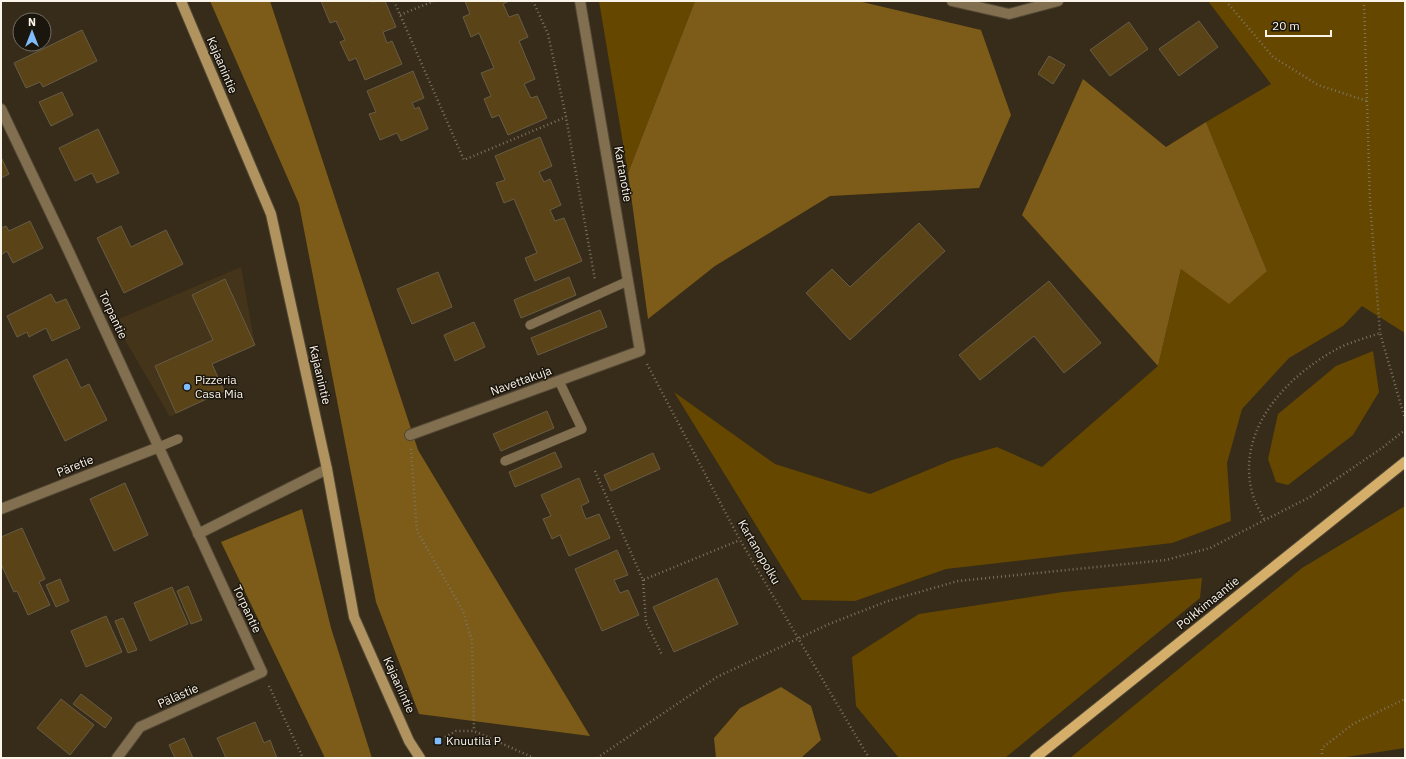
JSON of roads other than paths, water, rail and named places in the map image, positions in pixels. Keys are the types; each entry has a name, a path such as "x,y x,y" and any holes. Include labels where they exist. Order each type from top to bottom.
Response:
{"main road":[{"name":"Kajaanintie","path":"181,1 271,214 327,469 354,617 410,741 420,758"},
{"name":"Poikkimaantie","path":"1035,758 1401,465"}],"street":[{"name":"Kartanotie","path":"580,1 640,351"},
{"path":"952,1 1009,14 1058,1"},
{"name":"Torpantie","path":"1,109 262,672"},
{"name":"Navettakuja","path":"410,435 640,351"},
{"name":"Päretie","path":"1,509 159,447"},
{"path":"198,534 327,469"},
{"name":"Pälästie","path":"117,758 140,727 262,672"}],"lane":[{"path":"530,324 628,281"},
{"path":"506,461 582,429 559,380"},
{"path":"159,447 178,439"}],"place":[{"name":"Pizzeria Casa Mia","path":"187,387"},
{"name":"Knuutila P","path":"438,741"}]}
